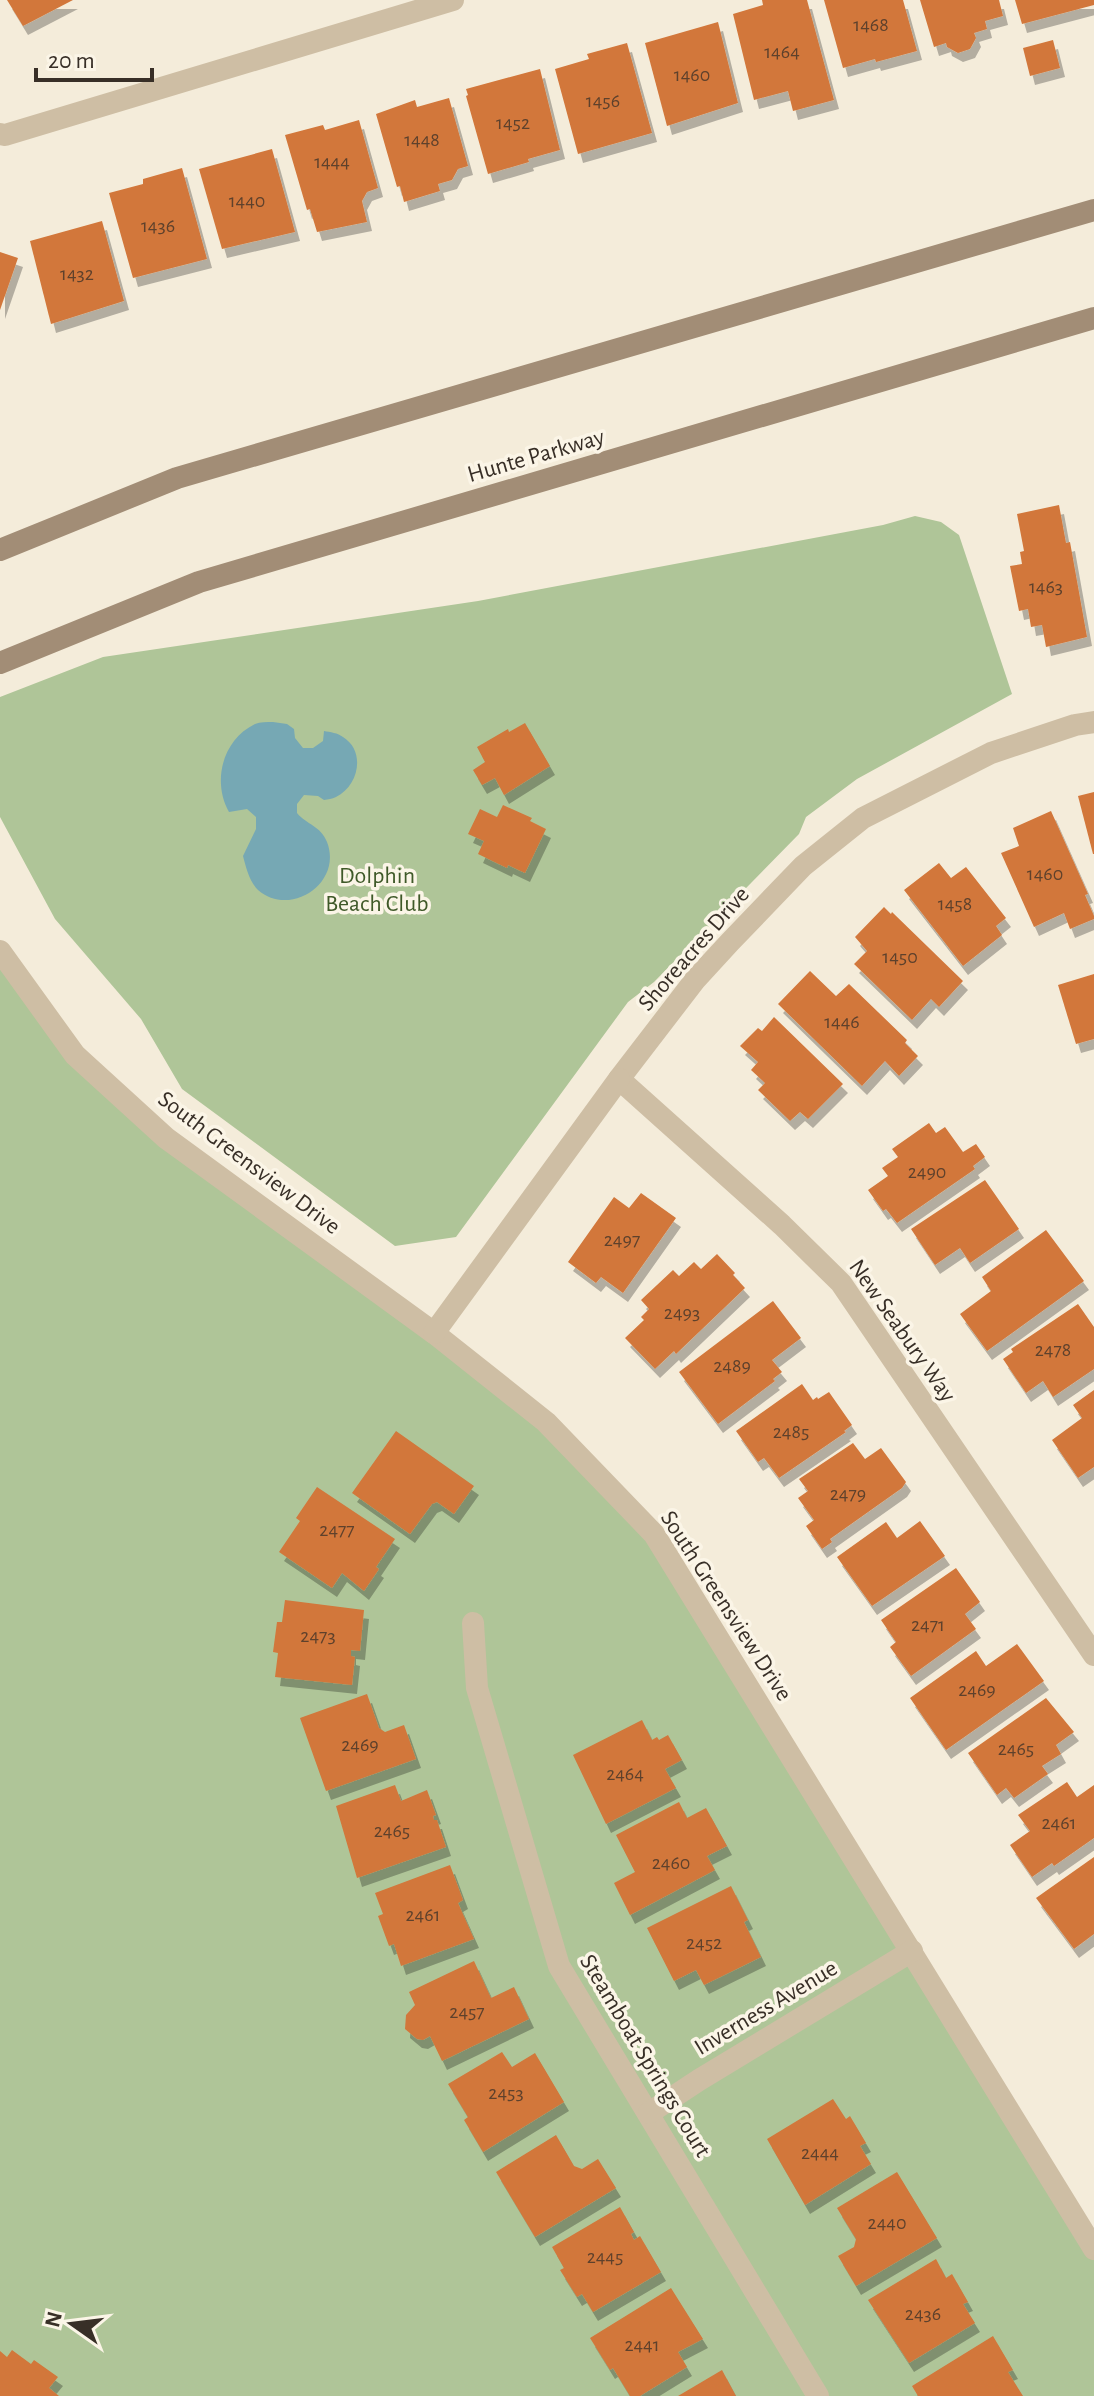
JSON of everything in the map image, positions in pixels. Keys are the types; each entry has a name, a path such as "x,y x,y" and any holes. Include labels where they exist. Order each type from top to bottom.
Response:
{"main road":[{"path":"0,550 177,478 1094,210"},
{"name":"Hunte Parkway","path":"0,663 199,582 1094,318"}],"street":[{"path":"0,134 5,135 423,4 453,0"},
{"name":"Shoreacres Drive","path":"434,1333 695,980 803,866 863,818 991,753 1075,725 1094,722"},
{"name":"South Greensview Drive","path":"0,951 75,1055 166,1138 434,1333 546,1422 654,1534 1094,2249"},
{"name":"New Seabury Way","path":"619,1079 782,1225 841,1283 1094,1655"},
{"name":"Steamboat Springs Court","path":"473,1623 477,1688 559,1966 818,2396"},
{"name":"Inverness Avenue","path":"649,2113 912,1951"}],"green space":[{"name":"Dolphin Beach Club","path":"915,516 941,522 959,535 1012,694 857,779 806,817 799,834 654,982 628,1002 456,1237 395,1246 182,1089 141,1019 55,919 0,817 0,697 103,657 478,601 883,525"},
{"path":"0,957 14,976 141,1108 435,1334 633,1512 1094,2247 1094,2396 0,2396"}],"water":[{"path":"255,724 287,724 294,729 295,738 303,748 313,748 323,741 324,731 339,735 350,743 357,759 354,777 344,792 324,800 318,796 304,795 297,804 297,813 324,837 330,857 321,883 298,898 285,900 271,898 252,882 243,856 256,829 256,817 247,809 229,812 221,788 223,763 235,740"}],"building":[{"path":"7,0 73,0 23,26"},
{"path":"762,0 807,0 834,100 793,111 788,91 754,100 733,14 763,5"},
{"path":"824,0 903,0 917,51 843,68"},
{"path":"920,0 999,0 1003,16 985,21 987,29 974,33 976,38 970,49 958,53 947,47 946,43 934,47"},
{"path":"1015,0 1094,0 1094,5 1022,24"},
{"path":"718,22 738,103 667,126 645,43"},
{"path":"1053,40 1060,68 1030,76 1023,48"},
{"path":"627,43 652,133 578,154 555,69 589,59 587,54"},
{"path":"540,69 560,150 488,174 466,89"},
{"path":"449,98 468,166 458,169 452,180 438,184 440,191 404,202 376,114 415,100 417,107"},
{"path":"359,120 378,188 367,192 362,201 367,222 317,232 310,209 307,210 285,135 323,125 325,130"},
{"path":"272,149 295,232 222,249 199,169"},
{"path":"182,168 207,259 133,278 109,193 143,184 143,179"},
{"path":"102,221 124,301 51,324 30,241"},
{"path":"0,252 18,258 0,310"},
{"path":"1059,505 1066,543 1070,542 1087,637 1046,647 1042,625 1031,627 1028,609 1019,611 1010,566 1022,564 1020,552 1024,551 1017,514"},
{"path":"525,723 550,766 504,795 495,778 482,785 473,770 485,762 477,747"},
{"path":"1094,792 1094,854 1093,854 1078,796"},
{"path":"503,805 532,818 530,821 546,829 525,873 478,854 484,841 468,834 480,809 497,817"},
{"path":"1051,811 1088,894 1085,895 1094,916 1094,919 1070,929 1064,913 1034,927 1001,853 1019,846 1013,828"},
{"path":"939,863 951,878 966,867 1006,918 996,926 1002,935 963,966 904,890"},
{"path":"884,907 963,981 939,1007 931,999 912,1020 854,964 867,951 855,937"},
{"path":"810,971 836,996 849,984 907,1040 905,1043 918,1056 899,1076 885,1061 862,1086 778,1004"},
{"path":"1094,974 1094,1039 1076,1044 1058,985"},
{"path":"774,1017 843,1084 808,1119 800,1112 790,1121 758,1090 765,1083 751,1070 758,1062 740,1046 758,1028 762,1031"},
{"path":"929,1123 936,1133 945,1127 963,1152 976,1144 985,1157 973,1166 975,1169 897,1223 886,1209 883,1211 868,1190 888,1176 882,1168 898,1157 892,1149"},
{"path":"985,1180 1019,1229 970,1263 960,1248 935,1265 911,1229"},
{"path":"641,1193 676,1218 623,1293 601,1277 596,1283 568,1262 614,1197 629,1208"},
{"path":"1046,1230 1084,1281 987,1351 960,1314 991,1291 982,1277"},
{"path":"717,1254 745,1288 676,1354 674,1351 655,1369 625,1338 644,1320 641,1317 649,1309 641,1300 673,1270 679,1276 694,1262 701,1269"},
{"path":"773,1301 801,1338 772,1360 782,1372 773,1379 775,1381 718,1424 679,1372"},
{"path":"1078,1304 1094,1327 1094,1369 1053,1397 1043,1381 1026,1393 1003,1359 1013,1352 1011,1349"},
{"path":"802,1384 813,1400 829,1392 852,1425 779,1478 764,1458 758,1462 736,1431"},
{"path":"1094,1390 1094,1467 1078,1478 1052,1440 1082,1418 1073,1405"},
{"path":"396,1431 474,1486 454,1514 437,1502 432,1504 410,1534 352,1493"},
{"path":"853,1443 865,1459 881,1448 906,1482 830,1539 832,1542 822,1549 806,1526 814,1520 798,1498 808,1491 799,1479"},
{"path":"317,1487 395,1539 364,1591 342,1573 332,1588 279,1552 300,1521 296,1518"},
{"path":"920,1521 945,1556 872,1606 837,1557 886,1522 897,1538"},
{"path":"956,1568 980,1602 965,1614 976,1629 911,1676 890,1647 896,1642 881,1620"},
{"path":"285,1600 364,1610 360,1651 351,1650 351,1656 355,1657 352,1685 275,1677 278,1653 273,1652 277,1622 282,1622"},
{"path":"1017,1644 1044,1681 946,1750 910,1698 976,1651 986,1666"},
{"path":"367,1694 379,1728 385,1732 404,1725 416,1759 326,1791 300,1718"},
{"path":"1046,1698 1074,1732 1056,1745 1061,1754 1042,1766 1048,1774 1014,1798 1006,1788 997,1795 968,1753"},
{"path":"642,1720 652,1740 668,1735 682,1760 665,1769 676,1788 606,1824 573,1755"},
{"path":"1067,1782 1077,1797 1094,1785 1094,1838 1054,1866 1052,1863 1032,1877 1010,1845 1030,1831 1018,1815"},
{"path":"395,1785 401,1801 427,1790 436,1815 433,1816 434,1820 437,1820 446,1847 357,1878 336,1806"},
{"path":"679,1802 687,1818 706,1808 727,1846 707,1856 715,1870 630,1915 614,1883 635,1872 616,1835"},
{"path":"1094,1857 1094,1934 1074,1949 1036,1898"},
{"path":"450,1865 463,1900 458,1903 474,1939 401,1966 394,1944 389,1946 378,1916 383,1914 375,1893"},
{"path":"731,1886 748,1920 744,1922 761,1957 704,1985 696,1970 674,1981 647,1928"},
{"path":"474,1961 491,1998 514,1987 529,2019 442,2061 430,2036 417,2039 405,2029 406,2015 415,2005 409,1992"},
{"path":"502,2052 512,2067 535,2053 564,2102 483,2152 464,2120 468,2117 448,2084"},
{"path":"833,2099 846,2119 850,2116 866,2143 860,2146 871,2164 805,2205 767,2139"},
{"path":"556,2135 574,2166 582,2169 598,2159 616,2188 535,2237 496,2172"},
{"path":"897,2172 937,2238 856,2286 838,2256 854,2247 856,2239 837,2208"},
{"path":"620,2207 634,2232 631,2234 634,2240 640,2236 661,2272 593,2312 582,2294 577,2297 560,2270 564,2268 552,2247"},
{"path":"936,2259 946,2278 952,2274 968,2302 963,2304 975,2323 909,2363 868,2300"},
{"path":"671,2288 703,2339 678,2352 687,2367 640,2396 630,2396 590,2338"},
{"path":"993,2336 1013,2370 1008,2372 1023,2396 918,2396 912,2386"},
{"path":"12,2350 31,2364 34,2360 58,2377 49,2388 59,2396 0,2396 0,2351 7,2357"},
{"path":"722,2370 736,2396 678,2396"}]}
